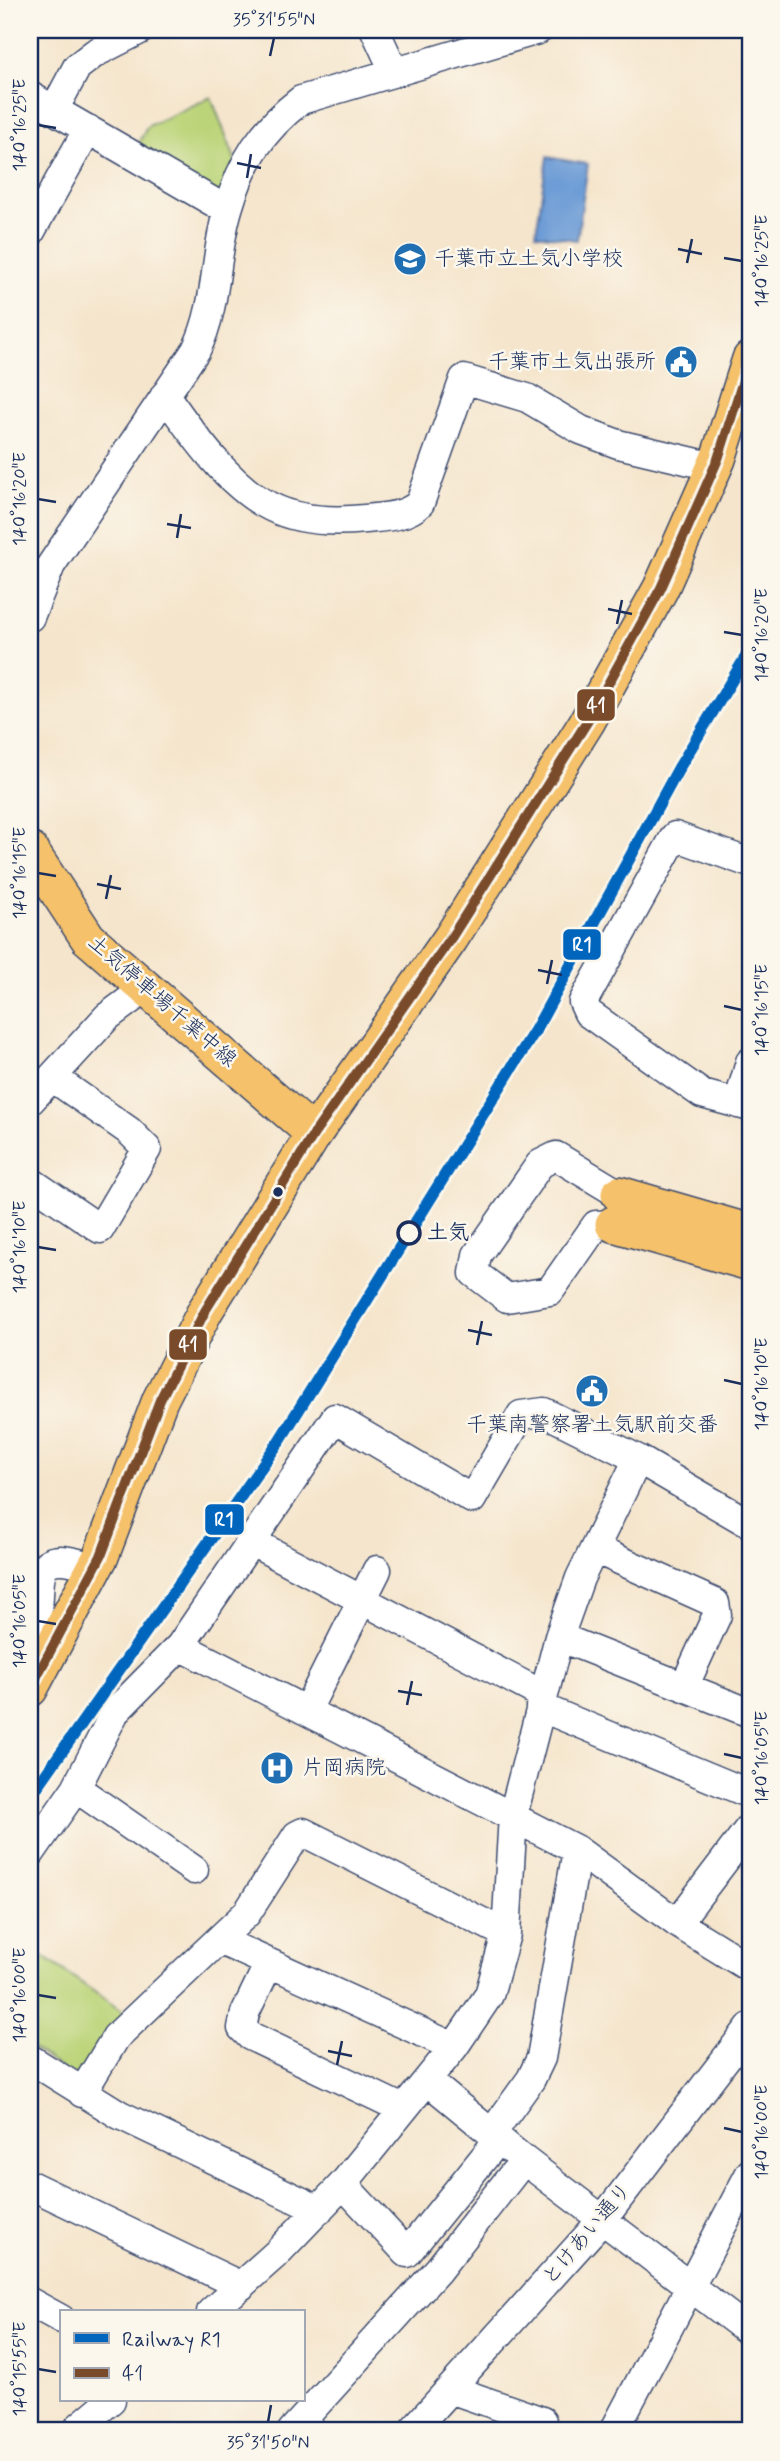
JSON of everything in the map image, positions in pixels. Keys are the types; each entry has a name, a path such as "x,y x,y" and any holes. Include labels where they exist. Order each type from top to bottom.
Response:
{"main road":[{"path":"30,1689 95,1568 160,1400 205,1311 314,1135 451,938 587,722 661,588 715,467 750,359"},
{"name":"土気停車場千葉中線","path":"30,850 88,938 314,1135"},
{"path":"616,1209 750,1232"},
{"path":"616,1209 750,1263"}],"street":[{"path":"54,110 77,67 94,52 140,30"},
{"path":"375,30 394,71"},
{"path":"30,617 51,565 196,350 208,326 227,210 250,154 272,122 301,100 538,30"},
{"path":"30,96 227,210"},
{"path":"30,233 88,129"},
{"path":"165,395 194,437 235,480 271,507 318,520 349,521 411,512 420,503 464,379 527,398 581,430 618,444 715,467"},
{"path":"750,863 675,836 583,1002 588,1013 702,1094 744,1105 750,1062"},
{"path":"30,1101 107,1017 146,988"},
{"path":"30,1181 100,1229 147,1149 129,1131 52,1077"},
{"path":"556,1156 616,1209 596,1225 550,1291 507,1298 474,1273 477,1255 540,1164 556,1156"},
{"path":"30,1854 76,1788 115,1712 180,1646 335,1418 472,1499 521,1415 544,1412 638,1459 750,1524"},
{"path":"213,2310 278,2253 343,2184 428,2081 489,1995 506,1934 513,1815 559,1637 595,1549 638,1459"},
{"path":"250,1541 542,1701 750,1794"},
{"path":"595,1549 715,1603 717,1615 684,1687"},
{"path":"30,1636 39,1618 38,1575 44,1567 57,1559 69,1559 95,1568"},
{"path":"307,1710 377,1570"},
{"path":"559,1637 750,1713"},
{"path":"180,1646 577,1850 677,1923 750,1968"},
{"path":"76,1788 194,1870"},
{"path":"677,1923 750,1827"},
{"path":"82,2093 116,2036 247,1913 297,1835 303,1832 506,1934"},
{"path":"343,2184 407,2253 496,2136 541,2058 577,1850"},
{"path":"219,1940 454,2047"},
{"path":"269,1963 241,2021 242,2028 250,2036 403,2109"},
{"name":"とけあい通り","path":"412,2431 603,2219 750,2027"},
{"path":"30,2059 120,2115 318,2210"},
{"path":"428,2081 524,2160 750,2332"},
{"path":"292,2431 438,2270 524,2160"},
{"path":"614,2431 750,2173"},
{"path":"30,2185 240,2286"},
{"path":"30,2302 60,2318"},
{"path":"450,2389 542,2421 541,2431"},
{"path":"83,2431 79,2427 109,2402"}],"green space":[{"path":"211,97 238,167 226,202 136,147 148,126"},
{"path":"41,1955 129,2016 84,2074 72,2076 30,2047 30,1972"}],"water":[{"path":"547,157 588,164 577,240 536,234"}],"rail line":[{"name":"R1","path":"30,1797 278,1443 536,1029 680,766 750,650"}],"transit line":[{"name":"41","path":"30,1689 101,1556 160,1400 205,1311 314,1134 451,938 587,722 661,588 718,459 750,359"}],"place":[{"name":"千葉市立土気小学校","path":"410,259"},
{"name":"千葉市土気出張所","path":"681,362"},
{"name":"土気","path":"409,1233"},
{"name":"千葉南警察署土気駅前交番","path":"592,1391"},
{"name":"片岡病院","path":"277,1768"}]}
